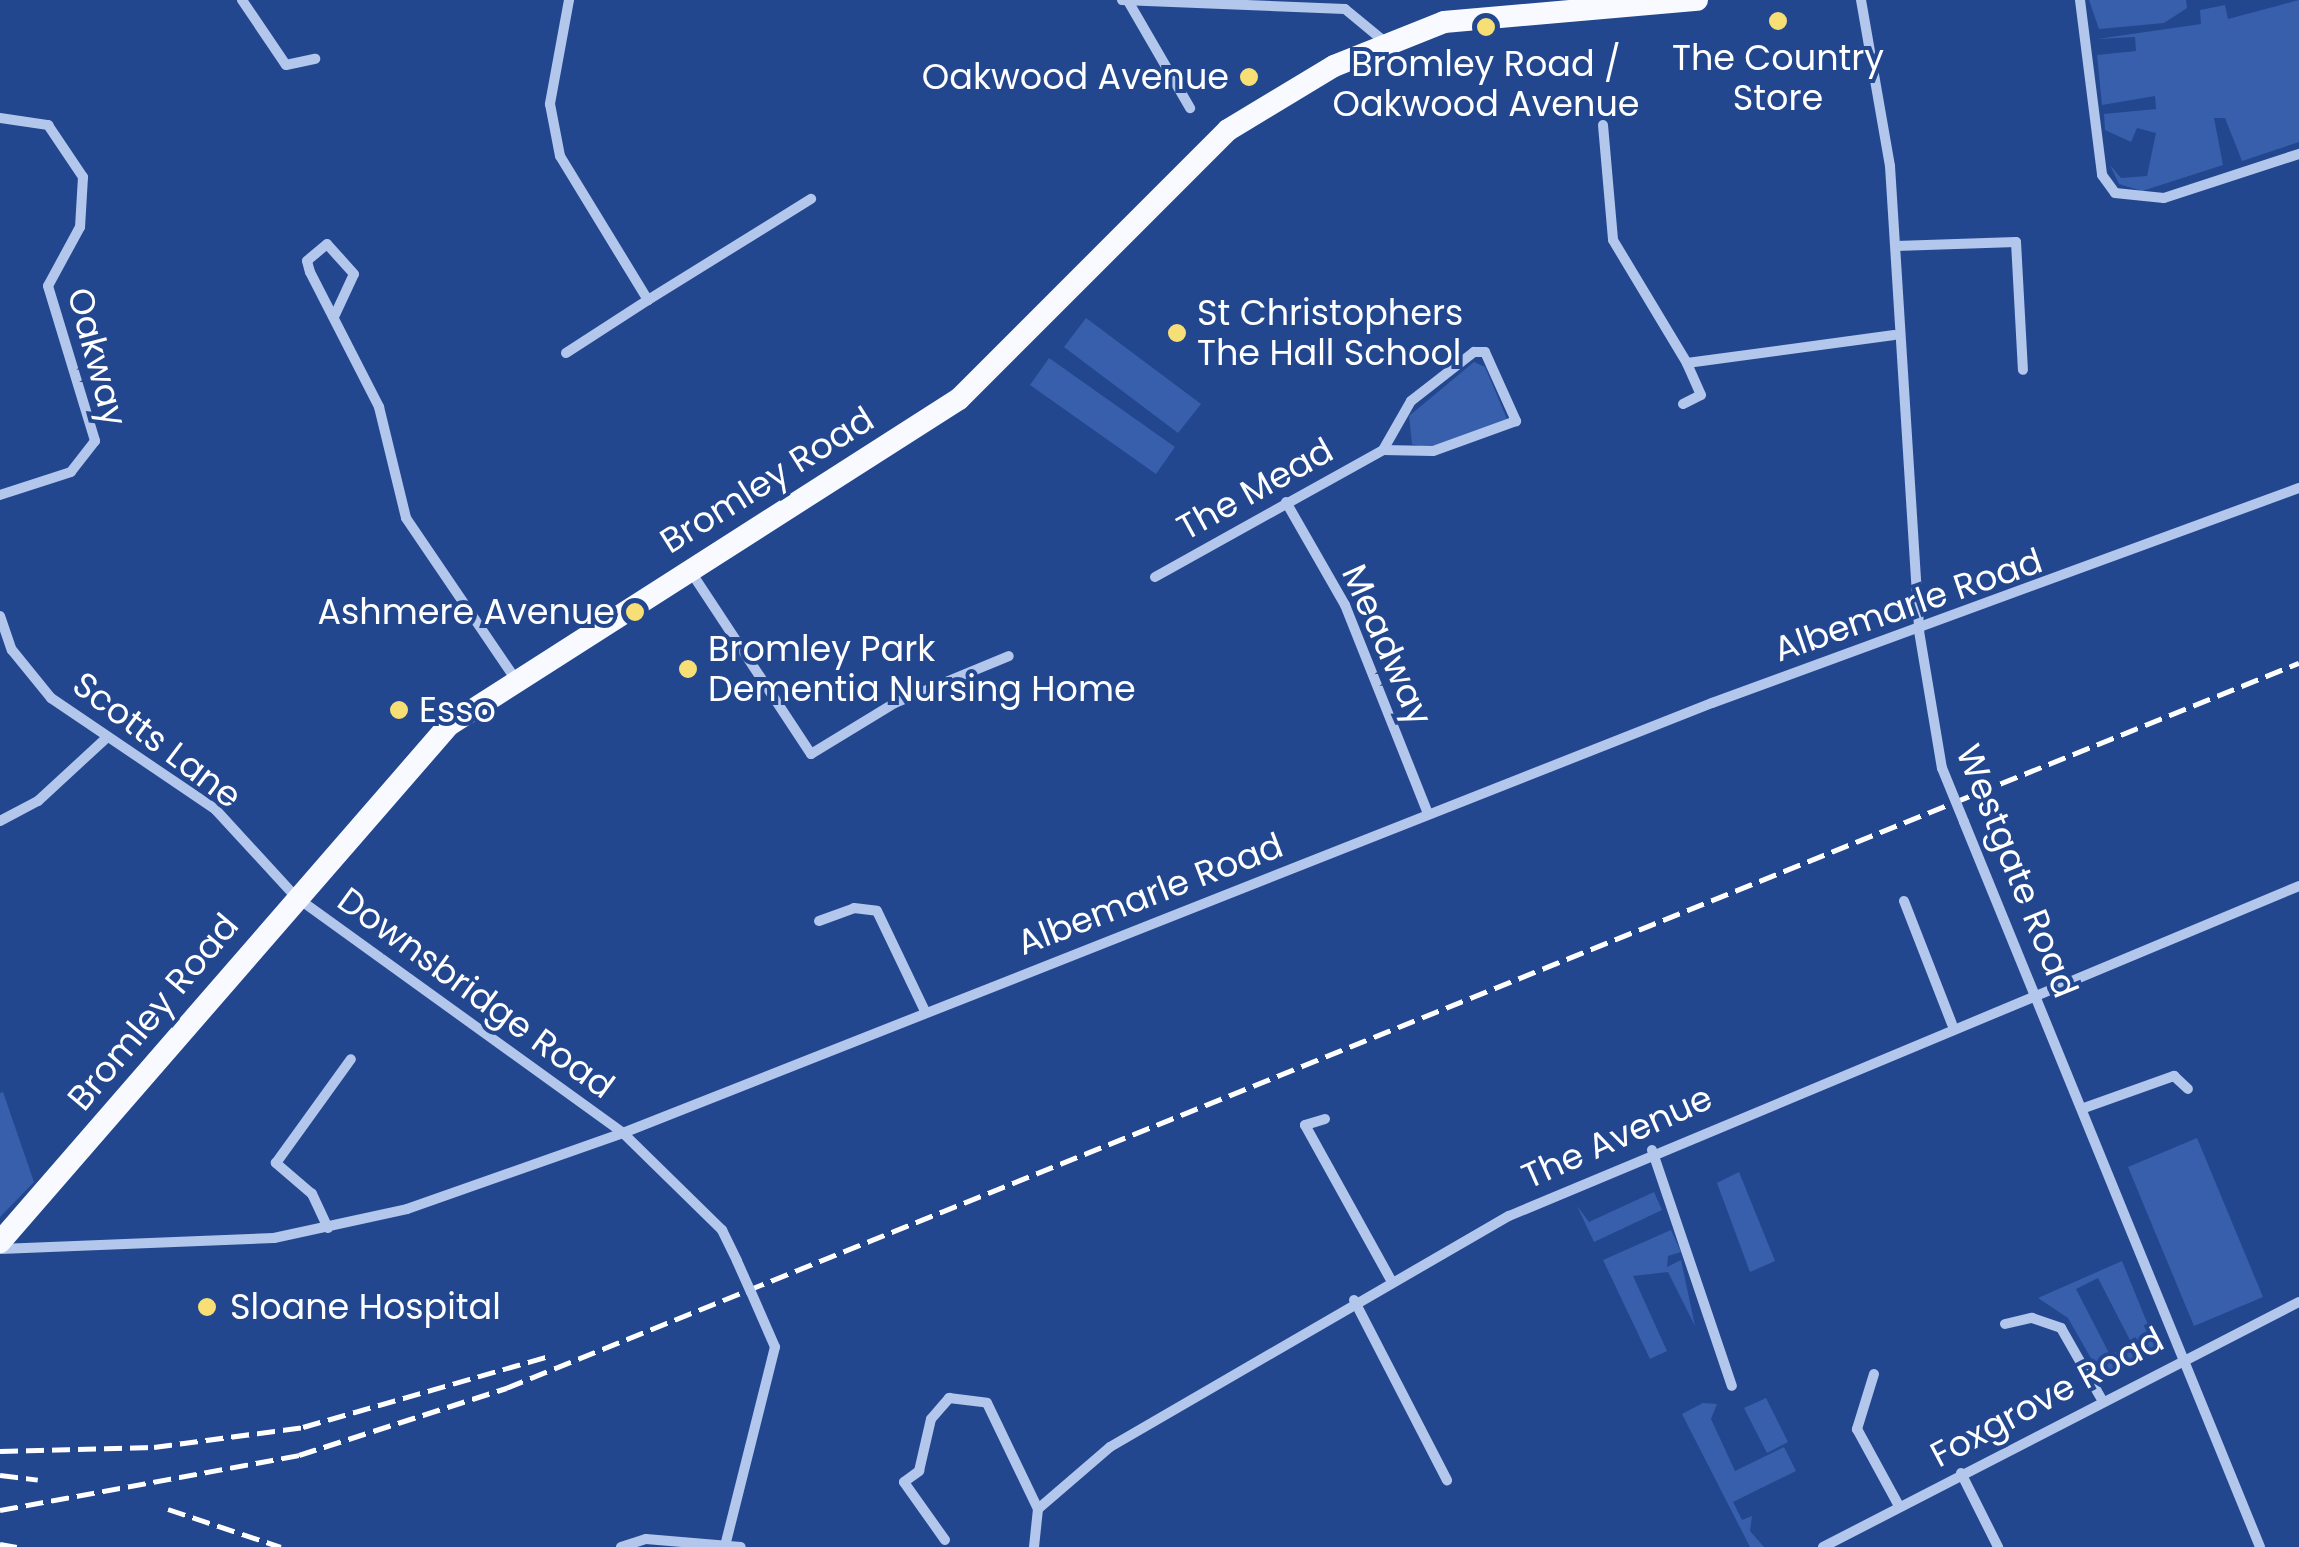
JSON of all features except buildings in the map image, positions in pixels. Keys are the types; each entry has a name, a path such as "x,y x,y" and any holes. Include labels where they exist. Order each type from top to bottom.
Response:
{"main road":[{"name":"Bromley Road","path":"0,1246 296,897 449,725 689,568 959,400 1216,140 1296,86 1385,42 1471,16 1572,4 1698,0"}],"street":[{"path":"242,0 286,65 316,59"},
{"path":"569,0 550,104 560,156 648,300"},
{"path":"1125,0 1353,11 1385,42"},
{"path":"1125,0 1190,108"},
{"name":"Westgate Road","path":"1861,0 1896,246 1894,335 1918,631 1942,768 2185,1355 2260,1547"},
{"path":"2080,0 2102,176 2115,192 2164,198 2299,154"},
{"name":"Oakway","path":"0,118 48,125 84,177 80,228 48,286 95,442 72,472 0,496"},
{"path":"1603,126 1614,240 1687,363 1701,395 1682,404"},
{"path":"566,353 811,200"},
{"path":"1896,246 2016,242 2023,370"},
{"path":"334,317 354,274 327,244 307,261 334,317 379,407 406,518 518,683"},
{"path":"1687,363 1894,335"},
{"name":"The Mead","path":"1155,577 1382,450 1433,451 1516,421 1485,352 1411,402 1382,450"},
{"name":"Albemarle Road","path":"0,1246 41,1247 328,1228 623,1133 1428,814 2299,488"},
{"name":"Meadway","path":"1286,502 1345,605 1428,814"},
{"path":"689,568 811,754 896,703 1008,656"},
{"name":"Scotts Lane","path":"0,616 12,650 51,698 104,740 214,809 296,897"},
{"path":"0,821 38,801 104,740"},
{"name":"The Avenue","path":"1038,1510 1110,1447 1354,1300 1652,1150 1952,1024 2299,886"},
{"name":"Downsbridge Road","path":"296,897 623,1133 722,1230 774,1346 726,1542"},
{"path":"1904,902 1952,1024"},
{"path":"819,921 854,908 886,919 925,1011"},
{"path":"328,1228 312,1194 276,1164 351,1060"},
{"path":"2084,1108 2174,1076 2188,1089"},
{"path":"1324,1119 1306,1124 1391,1280"},
{"path":"1652,1150 1732,1386"},
{"path":"1354,1300 1447,1480"},
{"name":"Foxgrove Road","path":"1823,1547 2101,1398 2299,1302"},
{"path":"2005,1324 2032,1318 2061,1328 2101,1398"},
{"path":"1874,1374 1857,1429 1899,1506"},
{"path":"945,1540 904,1482 919,1470 931,1419 950,1398 987,1403 1038,1510 1034,1547"},
{"path":"1960,1473 1998,1547"},
{"path":"621,1547 726,1542 741,1547"}],"shaded area":[{"path":"2089,0 2186,0 2187,8 2164,23 2099,29"},
{"path":"2299,0 2299,142 2242,161 2225,118 2214,118 2223,165 2142,191 2119,184 2110,165 2121,178 2147,176 2156,133 2137,128 2131,142 2105,130 2104,114 2156,109 2155,96 2102,105 2097,55 2136,51 2135,37 2097,39 2201,24 2200,10 2225,5 2228,19"},
{"path":"1086,318 1201,404 1178,433 1064,347"},
{"path":"1049,358 1175,447 1156,474 1030,385"},
{"path":"1474,362 1485,367 1507,419 1427,448 1412,444 1409,416"},
{"path":"3,1092 34,1182 0,1217 0,1093"},
{"path":"2197,1138 2263,1297 2194,1326 2128,1167"},
{"path":"1739,1172 1775,1261 1750,1272 1717,1183"},
{"path":"1654,1192 1662,1210 1594,1242 1577,1206 1589,1222"},
{"path":"1671,1230 1681,1252 1668,1256 1667,1267 1681,1260 1695,1326 1668,1272 1633,1276 1667,1351 1650,1359 1603,1260"},
{"path":"2122,1261 2157,1347 2101,1376 2068,1318 2038,1298","holes":["2098,1278 2132,1344 2110,1355 2076,1289"]},
{"path":"1766,1398 1788,1442 1767,1453 1744,1408"},
{"path":"1703,1403 1717,1404 1711,1419 1735,1471 1784,1447 1796,1471 1733,1502 1742,1520 1752,1516 1750,1531 1764,1547 1750,1547 1682,1414"}],"railway":[{"path":"0,1510 299,1455 506,1388 2299,663"},
{"path":"0,1451 154,1447 303,1427 546,1357"},
{"path":"0,1475 38,1480"},
{"path":"168,1509 281,1547"},
{"path":"0,1544 17,1547"}],"place":[{"name":"The Country Store","path":"1778,21"},
{"name":"Bromley Road / Oakwood Avenue","path":"1486,27"},
{"name":"Oakwood Avenue","path":"1249,77"},
{"name":"St Christophers The Hall School","path":"1177,333"},
{"name":"Ashmere Avenue","path":"635,612"},
{"name":"Bromley Park Dementia Nursing Home","path":"688,669"},
{"name":"Esso","path":"399,710"},
{"name":"Sloane Hospital","path":"207,1307"}]}
